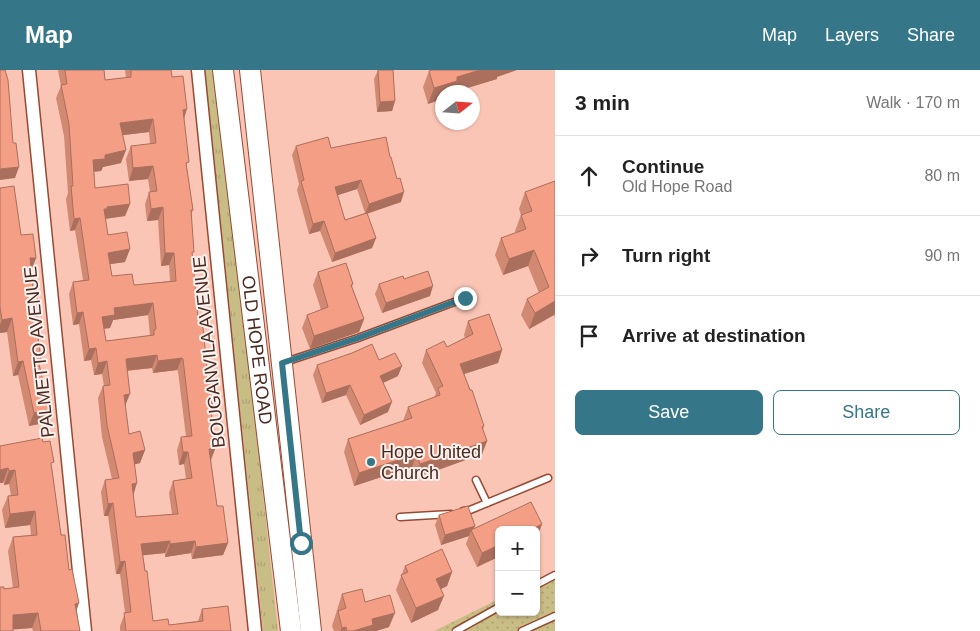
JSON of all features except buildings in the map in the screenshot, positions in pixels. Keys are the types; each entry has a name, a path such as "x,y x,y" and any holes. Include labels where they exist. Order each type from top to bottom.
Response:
{"main road":[{"name":"OLD HOPE ROAD","path":"223,70 291,631"},
{"name":"OLD HOPE ROAD","path":"250,70 311,631"}],"street":[{"name":"PALMETTO AVENUE","path":"28,70 85,631"},
{"name":"BOUGANVILA AVENUE","path":"198,70 255,631"}],"lane":[{"path":"282,363 358,338 465,298"},
{"path":"400,517 452,514 470,510 548,478"},
{"path":"476,480 487,503"},
{"path":"540,584 555,575"},
{"path":"456,631 495,609"},
{"path":"522,631 555,616"}],"green space":[{"path":"205,70 215,70 218,81 278,631 263,631"},
{"path":"555,571 555,631 434,631 495,601 495,616 540,616 540,579"}],"place":[{"name":"Hope United Church","path":"371,462"}],"route":[{"path":"301,543 282,363 358,338 465,298"}]}
